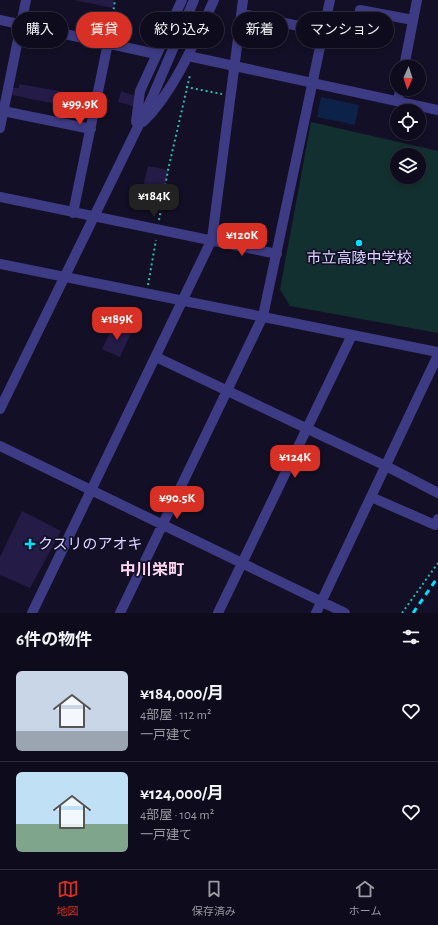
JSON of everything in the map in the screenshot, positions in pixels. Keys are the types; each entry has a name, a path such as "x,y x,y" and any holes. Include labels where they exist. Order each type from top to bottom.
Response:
{"street":[{"path":"24,12 26,0"},
{"path":"136,128 140,91 182,0"},
{"path":"0,409 151,100 194,0"},
{"path":"136,128 155,110 191,57 214,0"},
{"path":"242,12 244,0"},
{"path":"327,12 330,0"},
{"path":"405,60 417,0"},
{"path":"360,10 413,20"},
{"path":"0,20 12,22"},
{"path":"0,128 16,48"},
{"path":"72,213 107,48"},
{"path":"130,48 156,54"},
{"path":"32,613 184,300 212,239 237,48"},
{"path":"120,613 226,390 263,316 319,48"},
{"path":"191,57 438,110"},
{"path":"398,102 399,96"},
{"path":"3,111 91,129"},
{"path":"0,197 72,213 212,239 277,254"},
{"path":"0,264 146,292 438,353 316,613"},
{"path":"218,613 352,335"},
{"path":"156,357 386,466 438,493"},
{"path":"0,446 345,613"},
{"path":"371,497 435,525 438,519"}],"path":[{"path":"113,12 115,0"},
{"path":"146,292 162,202 191,57"},
{"path":"186,87 231,96"},
{"path":"402,613 438,563"}],"green space":[{"name":"市立高陵中学校","path":"311,122 425,148 390,148 390,184 426,184 426,148 438,151 438,333 290,306 280,289"}],"water":[{"path":"321,97 359,105 355,125 317,117"}],"building":[{"path":"74,0 114,0 113,8"},
{"path":"19,84 87,96 86,102 91,104 89,111 12,95 13,88 19,88"},
{"path":"121,91 135,96 133,106 118,102"},
{"path":"148,166 168,170 162,202 153,200 154,196 142,192"},
{"path":"114,324 131,333 120,357 102,349"},
{"name":"クスリのアオキ","path":"22,511 61,531 30,588 0,575 0,557"}],"railway":[{"path":"413,613 438,577"}],"place":[{"name":"市立高陵中学校","path":"359,243"},
{"name":"クスリのアオキ","path":"30,544"}],"district":[{"name":"中川栄町","path":"152,570"}]}
